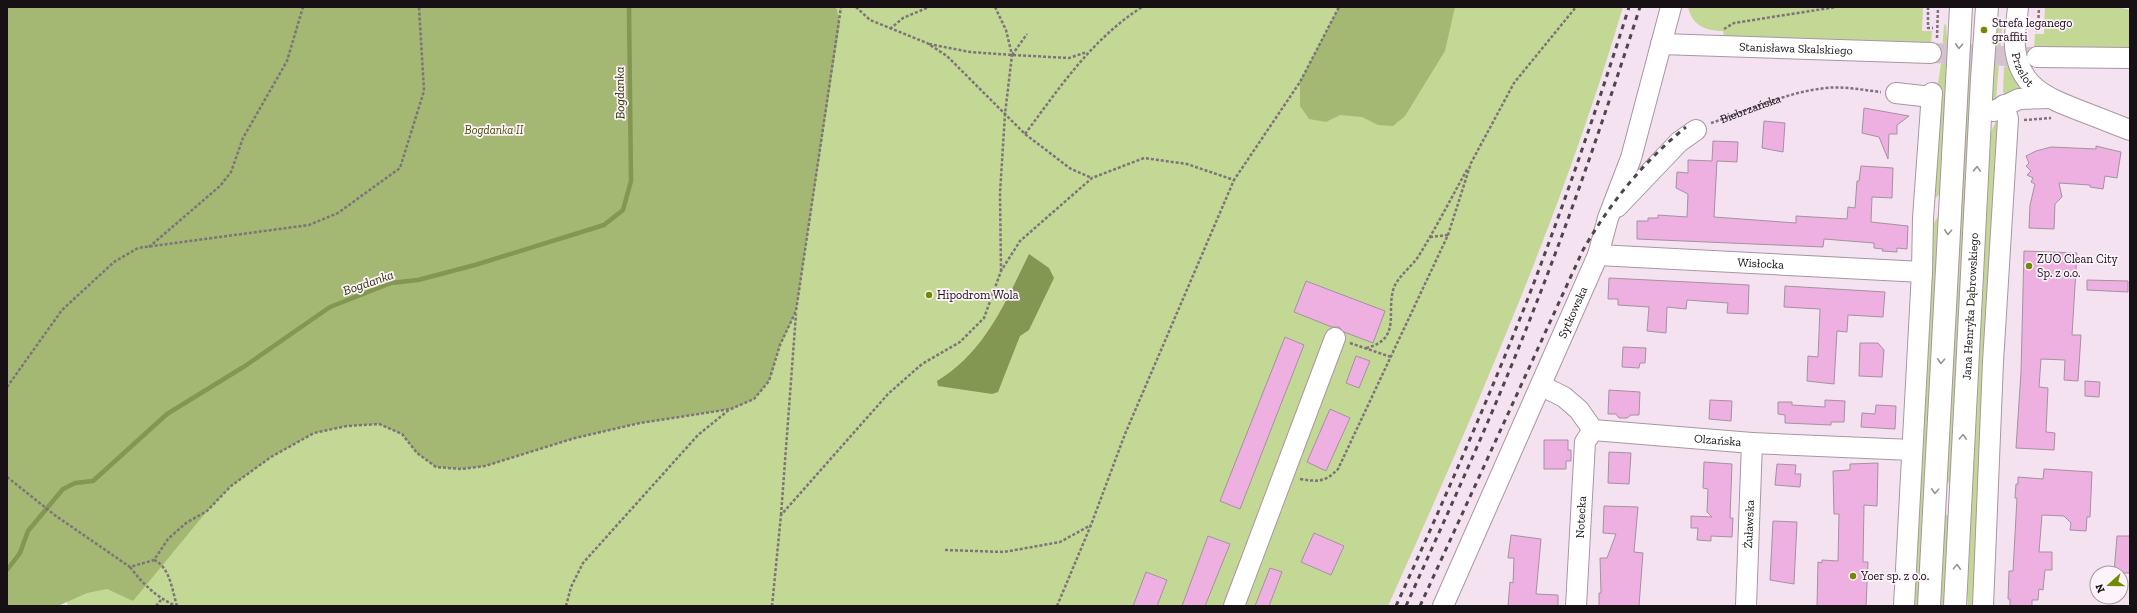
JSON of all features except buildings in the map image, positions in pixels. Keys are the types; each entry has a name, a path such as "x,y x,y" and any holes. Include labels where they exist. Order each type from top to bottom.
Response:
{"main road":[{"path":"1929,606 1950,188 1961,7"},
{"name":"Jana Henryka Dąbrowskiego","path":"1955,606 1979,125 1987,7"}],"street":[{"name":"Sytkowska","path":"1443,606 1542,386 1598,255 1608,218 1630,158 1671,7"},
{"name":"Przelot","path":"2018,7 2015,41 2018,63 2026,78 2049,98 2130,130"},
{"name":"Stanisława Skalskiego","path":"1661,44 1931,53"},
{"path":"2037,57 2130,58"},
{"path":"1896,93 1932,95 1923,218 1922,272 1904,606"},
{"name":"Przelot","path":"1979,125 1990,114 2004,105 2019,100 2049,98"},
{"path":"1983,606 1993,362 2008,119 2004,105"},
{"path":"1608,218 1679,142 1696,130"},
{"path":"1923,218 1941,206 1950,188"},
{"name":"Wisłocka","path":"1598,255 1922,272"},
{"path":"1234,606 1335,338"},
{"path":"1542,386 1564,397 1578,410 1593,430"},
{"name":"Olzańska","path":"1593,430 1752,443 1912,450"},
{"name":"Notecka","path":"1576,606 1585,442 1593,430"},
{"name":"Żuławska","path":"1746,606 1752,443"}],"path":[{"path":"149,247 220,186 231,172 243,138 287,62 303,7"},
{"path":"7,387 62,310 114,262 138,248 309,225 338,213 400,168 424,91 419,7"},
{"path":"772,606 781,515 796,311 841,7"},
{"path":"856,7 870,20 890,29 927,43 970,52 1069,58 1087,52"},
{"path":"890,29 903,18 929,7"},
{"path":"994,7 1006,30 1012,55 1005,114 1000,193 1001,271"},
{"path":"1025,134 1087,52 1122,20 1142,7"},
{"path":"1057,606 1091,524 1125,434 1234,180 1300,82 1339,7"},
{"path":"1366,348 1378,345 1386,336 1391,323 1395,286 1404,272 1417,258 1430,237 1514,83 1576,7"},
{"path":"1722,31 1734,23 1836,7"},
{"path":"1928,7 1928,28 1933,28"},
{"path":"2035,30 2038,30 2039,7"},
{"path":"1012,55 1027,34"},
{"path":"927,43 947,56 1025,134 1071,170 1092,178"},
{"name":"Biebrzańska","path":"1696,130 1751,109 1818,89 1846,88 1896,93"},
{"path":"781,515 888,394 922,364 960,342 984,318 1001,271 1020,241 1092,178 1144,158 1187,164 1234,180"},
{"path":"1283,476 1313,481 1330,478 1338,469 1448,235 1471,162"},
{"path":"1430,237 1448,235"},
{"path":"566,606 571,587 583,564 698,435 731,409 754,399 769,381 780,345 796,311"},
{"path":"1335,338 1391,357"},
{"path":"130,567 154,560 168,539 186,523 208,511 230,486 271,457 314,434 346,426 379,424 402,434 417,453 436,467 461,469 485,466 575,438 640,423 731,409"},
{"path":"7,477 42,506 130,567 143,584 161,600 176,606"},
{"path":"945,550 1004,552 1060,542 1091,524"},
{"path":"154,560 165,568 176,606"},
{"path":"156,606 161,600"}],"green space":[{"name":"Bogdanka II","path":"7,7 836,7 840,23 796,311 780,345 769,381 754,399 731,409 640,423 575,438 485,466 461,469 436,467 417,453 402,434 379,424 347,426 314,433 271,457 231,486 207,511 133,601 107,589 87,593 58,606 7,606"},
{"name":"Hipodrom Wola","path":"380,7 1623,7 1573,160 1516,310 1453,459 1388,606 68,606 63,591"},
{"path":"1339,7 1455,7 1445,51 1405,116 1393,126 1378,125 1362,117 1340,115 1326,122 1309,119 1300,106 1300,82"},
{"path":"1688,7 1923,7 1922,31 1932,31 1931,44 1724,37 1723,31 1710,30 1696,23"},
{"path":"2045,7 2118,7 2130,10 2130,47 2083,49 2034,48 2035,34 2044,34"},
{"path":"1946,24 1948,51 1940,194 1929,203 1936,99 1944,25"},
{"path":"1999,25 2002,25 1996,101 1989,104 1992,51"},
{"path":"1967,59 1972,61 1973,65 1951,480 1947,484"},
{"path":"2004,67 2011,67 2023,89 2006,97 2003,92"},
{"path":"2003,112 1976,606 1968,606 1966,576 1989,136 1998,117"},
{"path":"1939,215 1921,606 1907,606 1930,229"},
{"path":"1944,514 1949,516 1947,606 1938,606"}],"shaded area":[{"path":"1029,254 1049,268 1054,278 1029,330 1020,336 998,392 992,394 938,386 937,381 954,369 981,341 1002,308"}],"waterway":[{"name":"Bogdanka","path":"7,570 20,553 28,531 63,489 75,483 93,481 167,414 245,366 330,307 391,283 418,280 475,265 604,225 623,210 631,181 629,7"}],"tunnel":[{"path":"1931,53 2033,57"}],"railway":[{"path":"1396,606 1430,532 1525,306 1579,158 1629,7"},
{"path":"1406,606 1488,422 1534,309 1589,159 1640,7"},
{"path":"1420,606 1583,250 1616,199 1642,168 1686,127"}],"place":[{"name":"Strefa leganego graffiti","path":"1984,30"},
{"name":"ZUO Clean City Sp. z o.o.","path":"2029,266"},
{"name":"Hipodrom Wola","path":"929,295"},
{"name":"Yoer sp. z o.o.","path":"1853,576"}]}
